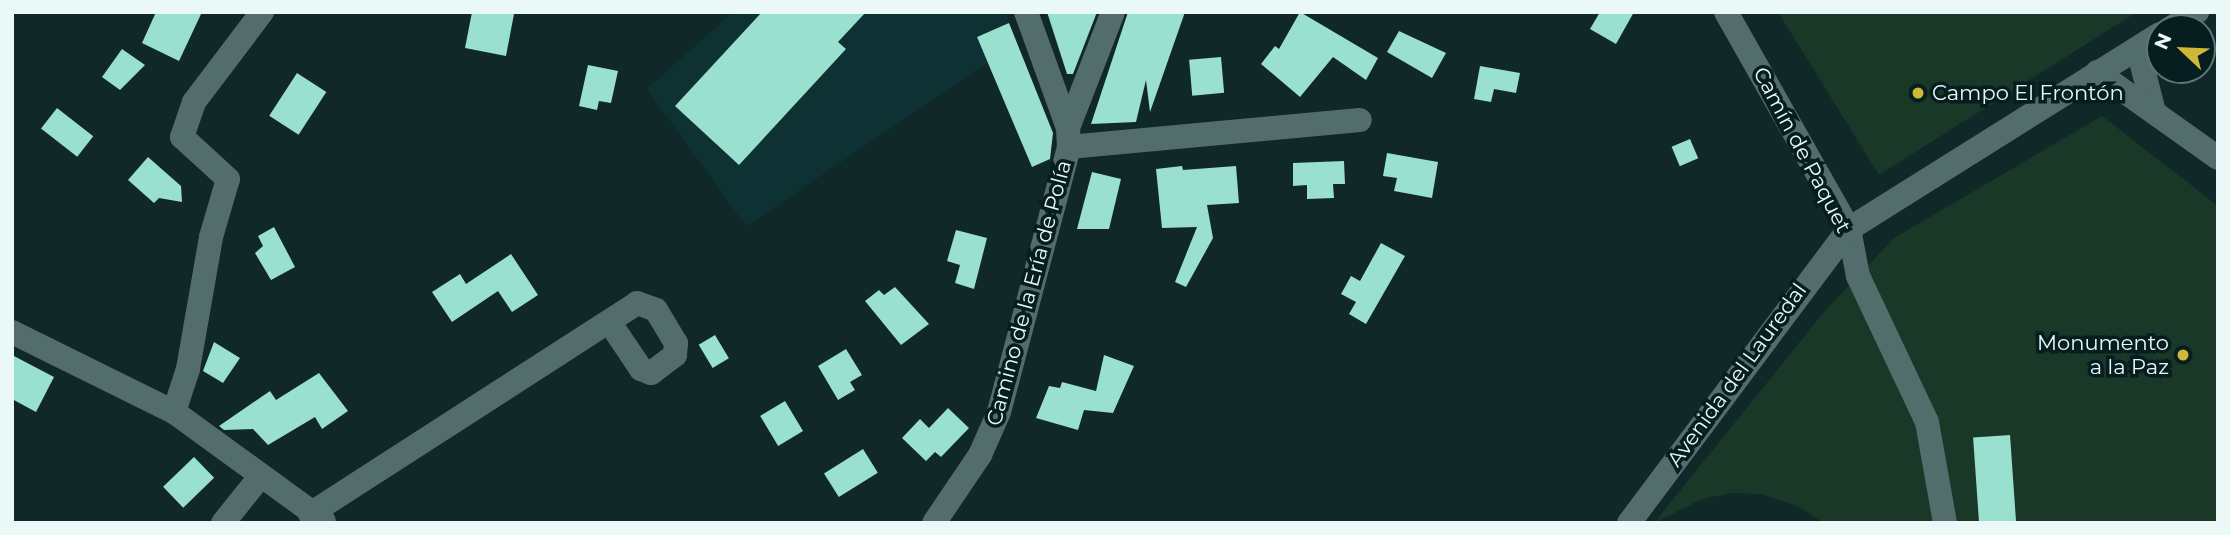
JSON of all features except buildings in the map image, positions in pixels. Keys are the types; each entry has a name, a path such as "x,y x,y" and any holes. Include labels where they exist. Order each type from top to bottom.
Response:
{"street":[{"path":"174,412 188,369 211,237 228,179 182,138 194,102 262,12"},
{"path":"1026,12 1068,138 1360,120"},
{"name":"Camino de la Ería de Polía","path":"934,523 981,455 999,412 1068,138 1113,12"},
{"name":"Camín de Paquet","path":"1728,13 1849,229 1858,276 1927,422 1945,523"},
{"path":"1849,229 2146,43"},
{"path":"2146,53 2141,61 2146,81"},
{"path":"2097,72 2218,158"},
{"path":"2147,84 2154,113"},
{"name":"Avenida del Lauredal","path":"1629,523 1849,229"},
{"path":"12,332 174,412 259,478 319,519 610,323"},
{"path":"223,523 259,478"}],"shaded area":[{"path":"733,12 1006,12 1009,23 977,37 988,63 746,226 647,89"}],"green space":[{"name":"Campo El Frontón","path":"1778,12 2137,12 1879,175"},
{"path":"2102,116 2218,206 2218,523 1824,523 1797,506 1761,494 1732,493 1702,499 1654,523 1823,313 1894,238"}],"place":[{"name":"Campo El Frontón","path":"1918,93"},
{"name":"Monumento a la Paz","path":"2183,355"}]}
